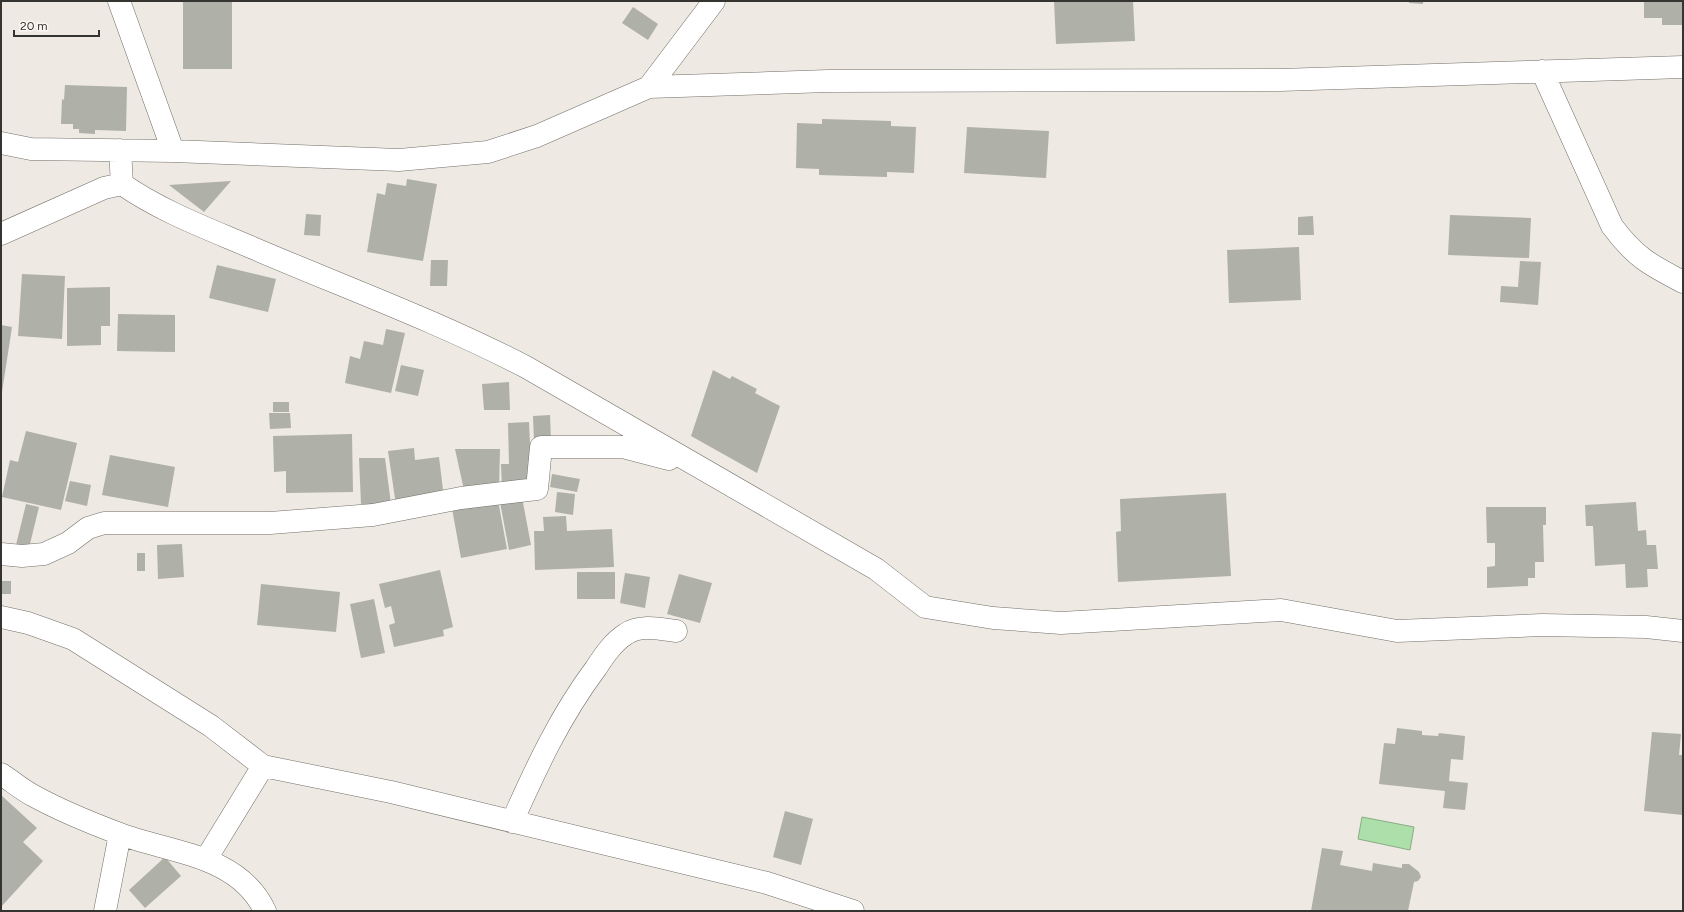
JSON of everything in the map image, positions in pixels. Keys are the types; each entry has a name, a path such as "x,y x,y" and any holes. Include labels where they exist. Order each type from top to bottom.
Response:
{"street":[{"path":"119,1 173,151"},
{"path":"649,87 714,1"},
{"path":"1,144 32,149 173,151 399,160 488,152 537,136 649,87 828,81 1280,80 1683,67"},
{"path":"1542,72 1612,226 1626,244 1644,261 1683,282"},
{"path":"120,150 122,184"},
{"path":"1,234 104,188 122,184 141,197 184,218 479,343 526,367 876,569 925,607 993,618 1061,623 1281,610 1396,631 1542,625 1646,627 1683,631"},
{"path":"1,554 22,556 44,554 68,543 88,528 104,523 270,523 373,515 461,498 537,489 541,447 623,447 696,466"},
{"path":"1,617 28,623 73,639 205,722 263,766 391,792 767,883 853,911"},
{"path":"512,822 540,759 560,721 610,648 626,633 647,628 676,631"},
{"path":"206,859 263,766"},
{"path":"1,774 33,796 120,834 206,859 222,867 244,882 259,898 265,911"},
{"path":"105,911 120,834"}],"shaded area":[{"path":"1362,817 1414,827 1410,850 1358,839"}],"building":[{"path":"183,1 232,1 232,69 183,69"},
{"path":"1054,1 1133,1 1135,41 1056,44"},
{"path":"1409,1 1423,1 1423,4 1409,3"},
{"path":"1644,1 1683,1 1683,25 1662,25 1662,18 1644,18"},
{"path":"633,7 658,24 648,40 622,23"},
{"path":"65,85 127,87 126,131 95,130 95,134 79,133 79,129 73,129 73,124 61,124 62,99 64,100"},
{"path":"822,119 891,121 891,126 916,127 914,173 887,172 887,177 819,175 819,169 796,168 797,123 822,124"},
{"path":"967,127 1049,131 1046,178 964,173"},
{"path":"407,179 437,184 423,261 367,252 377,193 385,195 387,183 406,186"},
{"path":"231,181 204,212 169,185"},
{"path":"306,214 321,215 320,236 304,235"},
{"path":"1450,215 1531,218 1529,258 1448,255"},
{"path":"1313,216 1314,235 1298,235 1298,217"},
{"path":"1299,247 1301,300 1229,303 1227,250"},
{"path":"431,260 448,260 447,286 430,286"},
{"path":"1520,261 1541,262 1538,305 1500,302 1501,286 1518,287"},
{"path":"217,265 276,279 268,312 209,298"},
{"path":"22,274 65,276 62,339 18,336"},
{"path":"110,287 110,326 101,326 101,345 67,346 67,288"},
{"path":"118,314 175,315 175,352 117,351"},
{"path":"1,325 12,327 2,392 1,392"},
{"path":"386,329 405,333 391,393 345,383 350,356 360,359 364,341 383,345"},
{"path":"401,365 424,370 418,396 395,391"},
{"path":"713,370 730,379 732,376 757,389 755,393 780,406 757,473 691,436"},
{"path":"509,382 510,410 484,410 482,384"},
{"path":"273,402 289,402 289,412 273,412"},
{"path":"269,413 290,413 291,428 270,429"},
{"path":"550,415 551,441 534,442 533,416"},
{"path":"529,422 532,486 502,488 501,464 509,464 508,423"},
{"path":"26,431 77,443 61,510 2,497 10,460 18,462"},
{"path":"352,434 353,492 286,493 286,471 274,472 273,436"},
{"path":"414,448 415,460 439,457 444,498 396,505 388,451"},
{"path":"455,449 500,449 499,488 464,490"},
{"path":"110,455 175,467 168,507 102,495"},
{"path":"359,458 385,458 391,504 361,504"},
{"path":"552,474 580,479 577,492 550,487"},
{"path":"70,481 91,485 87,506 65,501"},
{"path":"521,492 531,545 509,550 499,497"},
{"path":"557,492 575,494 573,515 555,512"},
{"path":"1226,493 1231,576 1118,582 1116,532 1121,531 1120,499"},
{"path":"497,495 507,549 461,558 451,503"},
{"path":"1636,502 1638,531 1646,530 1647,545 1656,545 1658,569 1647,569 1648,587 1626,588 1625,564 1595,566 1593,526 1586,526 1585,505"},
{"path":"26,504 39,507 29,548 16,545"},
{"path":"1486,507 1546,507 1546,525 1543,525 1544,562 1535,562 1535,578 1528,578 1528,586 1487,588 1487,567 1495,566 1495,543 1487,543"},
{"path":"566,516 567,531 612,529 614,567 535,570 534,531 544,531 543,517"},
{"path":"182,544 184,577 158,579 157,545"},
{"path":"137,553 145,553 145,571 137,571"},
{"path":"440,570 453,627 443,630 444,636 394,647 389,625 395,623 391,606 385,608 379,584"},
{"path":"577,572 615,572 615,599 577,599"},
{"path":"625,573 650,577 645,608 620,603"},
{"path":"679,574 712,583 700,623 667,614"},
{"path":"1,581 11,581 11,594 1,594"},
{"path":"261,584 340,592 336,632 257,625"},
{"path":"374,599 385,653 361,658 350,604"},
{"path":"1397,728 1422,731 1422,735 1438,736 1439,733 1465,736 1463,760 1451,759 1449,781 1468,783 1465,810 1443,808 1445,791 1379,784 1384,743 1395,744"},
{"path":"1652,732 1681,734 1679,755 1683,755 1683,815 1644,811"},
{"path":"1,795 37,828 23,842 43,861 1,907"},
{"path":"785,811 813,819 801,865 773,857"},
{"path":"1322,848 1343,851 1340,865 1372,871 1373,863 1402,868 1402,864 1409,864 1419,872 1421,877 1418,881 1414,882 1408,911 1311,911"},
{"path":"165,857 181,876 145,908 129,890"}]}
